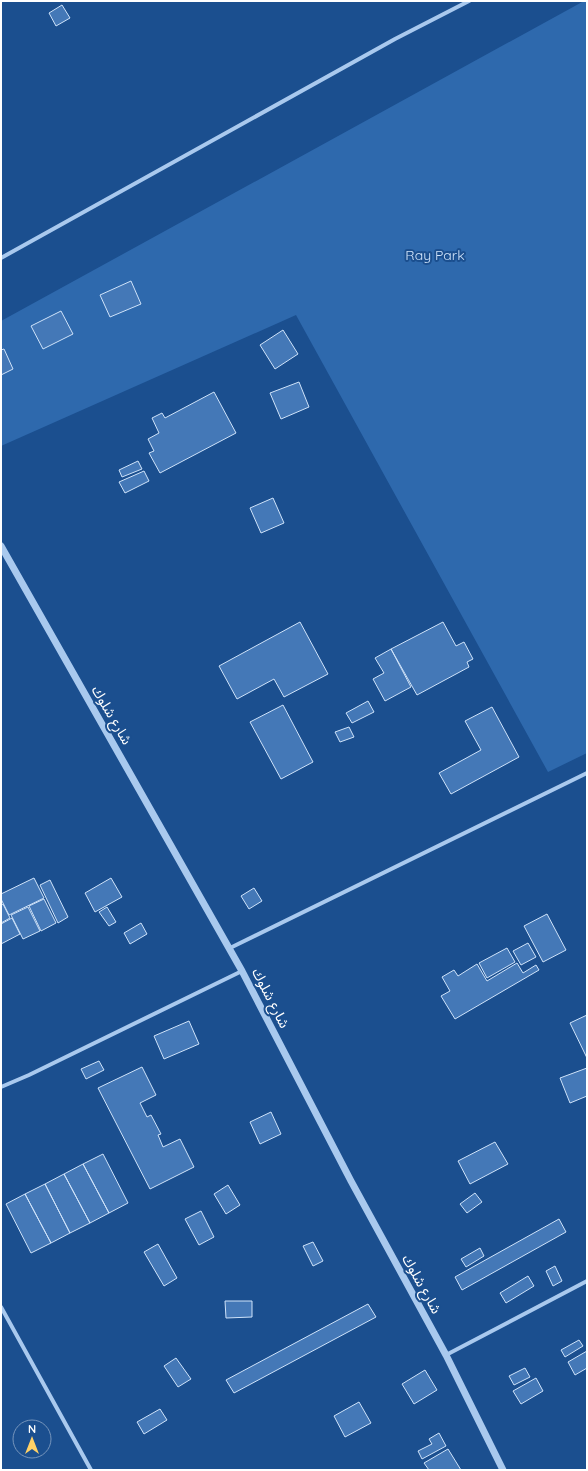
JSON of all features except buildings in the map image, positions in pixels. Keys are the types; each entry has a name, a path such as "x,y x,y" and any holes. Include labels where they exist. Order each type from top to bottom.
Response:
{"street":[{"path":"1,258 395,39 468,1"},
{"name":"شارع شلوك","path":"1,546 230,948 351,1181 446,1355 503,1470"},
{"path":"230,948 587,773"},
{"path":"1,1087 29,1075 242,971"},
{"path":"446,1355 587,1282"},
{"path":"1,1307 91,1470"}],"green space":[{"name":"Ray Park","path":"584,1 587,1 587,753 548,772 296,315 1,446 1,321"}]}
